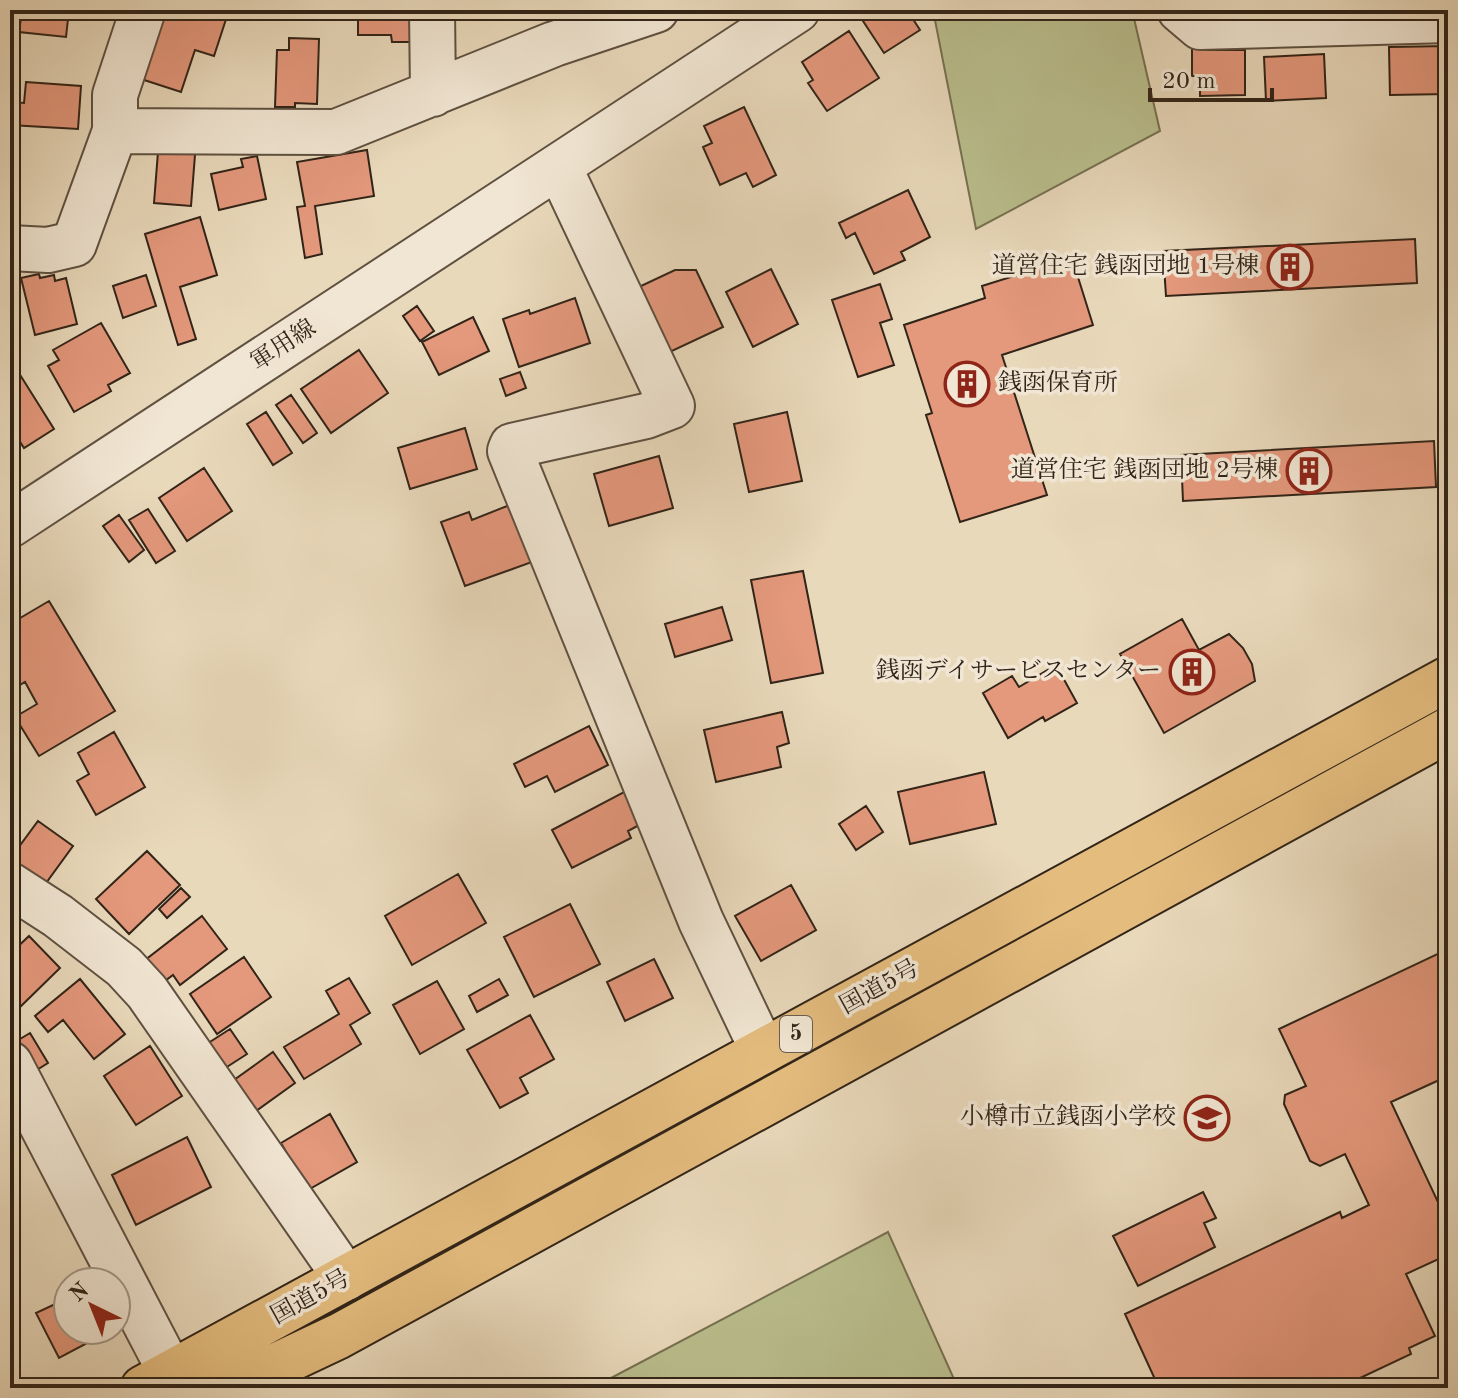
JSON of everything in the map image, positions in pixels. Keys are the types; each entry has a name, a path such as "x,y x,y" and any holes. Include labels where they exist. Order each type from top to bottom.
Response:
{"highway":[{"name":"国道5号","path":"157,1380 1448,679"},
{"name":"国道5号","path":"229,1388 339,1336 1448,730"}],"street":[{"path":"10,248 48,250 74,244 115,131 115,95 143,10"},
{"path":"432,10 433,94"},
{"path":"115,131 336,132 554,44 656,10"},
{"name":"軍用線","path":"10,525 797,10"},
{"path":"1180,10 1200,27 1448,20"},
{"path":"559,167 672,406 646,416 512,446 510,451 701,921 763,1051"},
{"path":"10,885 124,967 147,992 346,1278"},
{"path":"10,1064 157,1380"}],"green space":[{"path":"933,10 1142,10 1133,14 1160,131 976,229"},
{"path":"888,1232 958,1388 592,1388"}],"building":[{"path":"22,10 69,10 66,37 19,32"},
{"path":"156,10 229,10 214,56 195,50 181,92 135,77"},
{"path":"358,10 413,10 413,42 392,42 391,35 358,35"},
{"path":"523,10 580,10 580,19 523,18"},
{"path":"880,10 907,10 920,30 884,53 863,21"},
{"path":"849,31 879,78 827,111 808,83 813,80 802,62"},
{"path":"289,38 319,39 317,104 295,103 295,107 275,107 277,50 289,50"},
{"path":"1192,42 1205,42 1206,50 1245,50 1245,95 1200,96 1200,76 1192,76"},
{"path":"1448,46 1448,94 1390,95 1389,47"},
{"path":"1324,54 1326,98 1266,101 1264,57"},
{"path":"26,82 81,86 78,129 10,125 12,102 24,103"},
{"path":"744,107 776,175 753,187 746,173 720,185 703,147 712,143 704,126"},
{"path":"159,139 196,142 191,206 154,203"},
{"path":"367,150 374,196 315,206 322,254 305,258 297,207 305,206 297,162"},
{"path":"257,156 266,199 219,210 211,174 243,167 241,159"},
{"path":"908,190 930,237 901,252 905,260 874,274 855,233 846,238 839,223"},
{"path":"200,217 217,275 180,287 196,339 178,345 145,234"},
{"name":"道営住宅 銭函団地 1号棟","path":"1415,239 1417,283 1166,296 1163,251"},
{"name":"銭函保育所","path":"1072,258 1093,325 1002,355 1047,495 960,522 926,415 932,413 904,325 985,298 982,286"},
{"path":"771,269 798,324 753,347 726,292"},
{"path":"675,270 696,270 723,327 657,358 626,293"},
{"path":"39,274 40,278 54,275 55,281 66,278 77,324 35,335 21,278"},
{"path":"146,275 156,306 123,318 113,286"},
{"path":"880,284 892,319 880,323 894,365 858,377 832,300"},
{"path":"575,298 590,343 519,367 503,319 529,310 530,314"},
{"path":"417,306 434,331 420,341 403,316"},
{"path":"473,317 489,351 439,375 422,342"},
{"path":"101,323 130,373 108,385 111,391 74,412 48,366 59,360 53,350"},
{"path":"359,350 388,393 331,433 301,389"},
{"path":"12,362 54,429 24,448 17,437 10,441"},
{"path":"520,372 526,388 506,396 500,379"},
{"path":"291,395 317,433 303,443 276,405"},
{"path":"266,412 292,453 273,465 247,424"},
{"path":"787,412 802,481 749,492 734,424"},
{"path":"465,428 477,469 410,489 398,448"},
{"name":"道営住宅 銭函団地 2号棟","path":"1434,441 1436,487 1183,501 1181,455"},
{"path":"659,456 673,508 609,526 594,474"},
{"path":"204,468 232,511 187,541 159,498"},
{"path":"512,504 532,562 465,586 441,522 469,512 472,520"},
{"path":"148,509 175,551 156,563 129,520"},
{"path":"119,515 144,550 129,562 103,526"},
{"path":"803,571 823,673 771,683 751,580"},
{"path":"49,601 115,711 39,756 15,717 37,704 25,682 10,691 10,624"},
{"path":"722,607 732,640 675,657 665,624"},
{"name":"銭函デイサービスセンター","path":"1182,619 1199,650 1229,634 1243,648 1252,664 1255,681 1164,733 1120,654"},
{"path":"1056,665 1077,703 1045,721 1043,717 1008,738 983,693 1012,676 1019,687"},
{"path":"782,712 789,743 777,747 781,767 716,782 704,730"},
{"path":"589,726 608,765 555,792 547,776 525,787 514,764"},
{"path":"114,732 145,787 96,815 77,781 89,774 78,753"},
{"path":"984,772 996,824 910,844 898,792"},
{"path":"624,792 641,824 628,831 631,838 572,868 552,830"},
{"path":"866,806 883,832 856,850 839,824"},
{"path":"38,821 73,846 38,894 10,873 10,859"},
{"path":"147,851 180,885 129,934 96,899"},
{"path":"458,874 486,923 412,965 385,916"},
{"path":"791,885 816,930 761,961 735,916"},
{"path":"181,888 190,897 167,918 159,909"},
{"path":"570,904 600,964 534,997 504,937"},
{"path":"202,916 227,949 180,985 173,975 157,987 140,964"},
{"path":"29,936 60,968 18,1009 10,1001 10,990 17,983 10,976 10,954"},
{"path":"1448,949 1448,1076 1391,1102 1444,1215 1448,1213 1448,1262 1445,1256 1406,1274 1435,1336 1409,1348 1411,1354 1339,1388 1159,1388 1125,1314 1340,1212 1342,1218 1369,1205 1345,1154 1320,1166 1310,1161 1284,1104 1285,1095 1306,1086 1279,1029"},
{"path":"244,957 271,997 217,1034 190,994"},
{"path":"654,959 673,998 625,1021 607,982"},
{"path":"349,978 370,1013 350,1025 361,1044 304,1079 284,1047 339,1014 326,991"},
{"path":"80,979 125,1034 94,1059 63,1020 48,1032 35,1016"},
{"path":"499,979 508,995 477,1012 469,996"},
{"path":"437,981 464,1029 420,1054 393,1005"},
{"path":"530,1015 554,1059 520,1078 528,1093 500,1108 467,1050"},
{"path":"230,1029 247,1054 216,1074 199,1049"},
{"path":"30,1033 48,1063 27,1076 10,1045"},
{"path":"150,1046 182,1096 136,1125 104,1076"},
{"path":"273,1052 295,1083 249,1116 227,1085"},
{"path":"330,1114 357,1162 308,1190 281,1143"},
{"path":"187,1137 211,1187 136,1225 112,1175"},
{"path":"1203,1192 1216,1218 1204,1223 1215,1247 1138,1286 1113,1236"},
{"path":"52,1306 52,1344 36,1313"},
{"path":"53,1346 82,1346 59,1358"}],"place":[{"name":"道営住宅 銭函団地 1号棟","path":"1290,267"},
{"name":"銭函保育所","path":"967,384"},
{"name":"道営住宅 銭函団地 2号棟","path":"1309,471"},
{"name":"銭函デイサービスセンター","path":"1192,672"},
{"name":"小樽市立銭函小学校","path":"1207,1118"}]}
